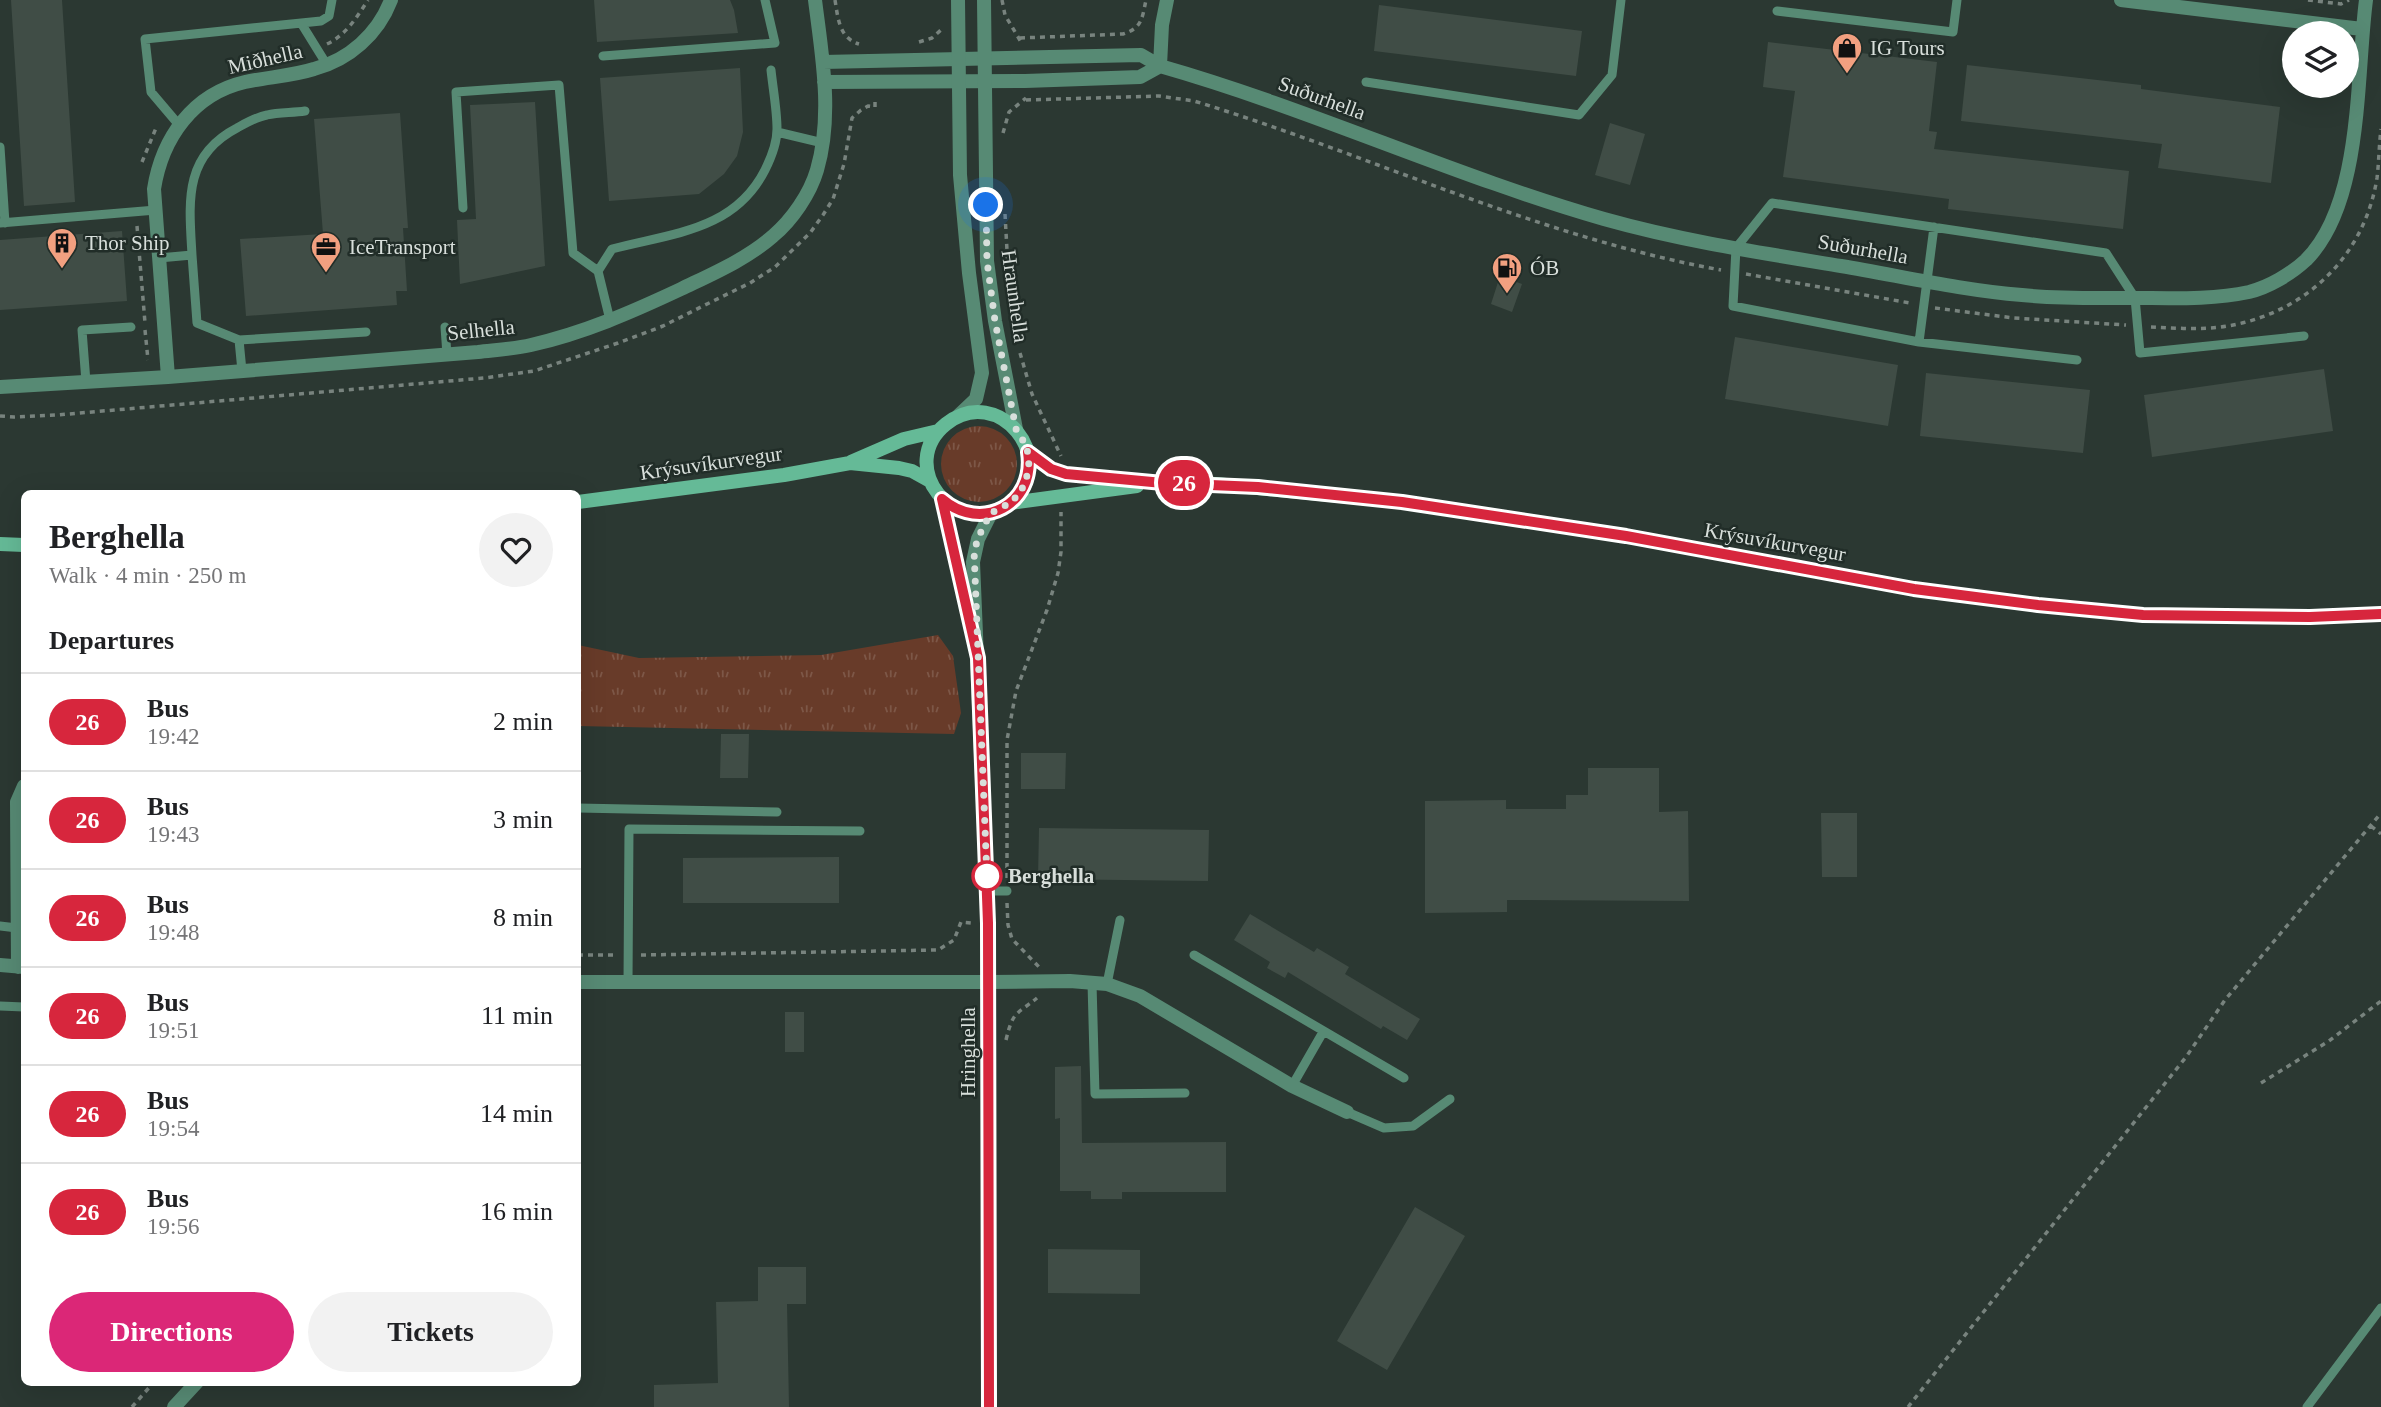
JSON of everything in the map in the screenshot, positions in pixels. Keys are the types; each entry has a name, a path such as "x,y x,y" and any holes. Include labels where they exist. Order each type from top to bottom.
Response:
{"main road":[{"path":"977,412 1002,418 1016,429 1028,452 1029,466 1020,493 1010,503 991,513 965,513 948,505 930,481 928,455 938,431 958,416 977,412"},
{"name":"Krýsuvíkurvegur","path":"581,502 784,475 850,463 904,439 938,431"},
{"name":"Krýsuvíkurvegur","path":"1028,452 1041,463 1062,473 1163,483 1266,488 1416,503 1626,536 1914,589 2038,605 2143,615 2310,617 2381,614"},
{"name":"Krýsuvíkurvegur","path":"850,463 899,468 912,471 930,481"},
{"name":"Krýsuvíkurvegur","path":"1010,503 1163,483"},
{"path":"0,544 21,545"}],"street":[{"name":"Miðhella","path":"168,377 154,189 162,156 178,125 204,101 229,88 327,65 349,53 368,37 391,0"},
{"name":"Selhella","path":"0,387 168,377 529,346 610,320 724,268 775,235 799,207 816,173 823,143 824,62 815,0"},
{"name":"Hraunhella","path":"958,0 960,175 982,373 976,399 958,416"},
{"name":"Hraunhella","path":"984,0 987,261 995,321 1016,429"},
{"path":"824,82 1025,81 1140,77 1160,66 1162,25 1167,0"},
{"path":"2121,0 2150,1 2362,29"},
{"name":"Suðurhella","path":"986,57 1141,55 1160,66 1600,218 1647,231 2024,296 2205,296 2252,291 2274,282 2308,258 2325,236 2336,212 2348,169 2365,0"},
{"path":"824,62 986,57"},
{"path":"942,499 978,658"},
{"path":"991,513 974,550 988,891 989,982 1108,984 1140,996 1292,1086 1347,1112"},
{"path":"0,965 21,967 17,928 17,802 21,793"},
{"name":"Hringhella","path":"581,982 989,982 989,1407"},
{"path":"174,1407 193,1386"}],"lane":[{"path":"178,125 150,92 145,39 321,21 329,16 332,0"},
{"path":"603,56 775,43 765,0"},
{"path":"1366,82 1579,115 1612,75 1621,0"},
{"path":"1777,11 1953,32 1957,0"},
{"path":"302,23 327,65"},
{"path":"598,271 612,249 708,224 734,210 750,194 769,163 777,132 771,70"},
{"path":"463,208 456,92 559,85 573,253 598,271 610,320"},
{"path":"305,111 267,115 226,133 209,146 198,165 191,189 190,216 197,323 239,340 366,332"},
{"path":"777,132 823,143"},
{"path":"0,147 3,223 156,210"},
{"path":"2077,360 1919,342 1733,306 1736,248 1772,203 2106,253 2135,298 2140,354 2304,336"},
{"path":"1919,342 1934,227"},
{"path":"159,258 192,256"},
{"path":"86,382 82,330 131,327"},
{"path":"445,327 447,355"},
{"path":"239,340 242,371"},
{"path":"581,808 777,813"},
{"path":"628,982 629,829 860,831"},
{"path":"988,891 1007,891"},
{"path":"1108,984 1120,920"},
{"path":"0,926 17,928"},
{"path":"1194,955 1404,1079"},
{"path":"1092,983 1095,1094 1185,1093"},
{"path":"0,1006 21,1007"},
{"path":"1292,1086 1323,1032"},
{"path":"1347,1112 1384,1128 1413,1126 1450,1098"},
{"path":"2307,1407 2380,1313"}],"path":[{"path":"835,0 838,22 844,36 865,45"},
{"path":"1002,0 1005,15 1019,38 1023,56"},
{"path":"1019,38 1122,34 1134,30 1140,23 1146,0"},
{"path":"2308,0 2341,4 2349,0"},
{"path":"985,22 1005,15"},
{"path":"914,43 932,38 949,20 958,21"},
{"path":"1003,144 1004,124 1009,112 1026,100 1025,81"},
{"path":"1005,208 1009,290"},
{"path":"1017,343 1032,394 1062,456 1062,473"},
{"path":"1004,1047 1010,1021 1016,1012 1037,999 1041,981 1039,965 1016,945 1009,932 1007,740 1016,691 1058,573 1062,498"},
{"path":"1908,1407 2186,1057 2225,1000 2381,813"},
{"path":"2371,826 2381,834"},
{"path":"581,955 938,950 954,940 961,922"},
{"path":"2261,1083 2329,1041 2381,1001"},
{"path":"132,1407 150,1386"}],"green space":[{"path":"972,426 986,426 1000,432 1011,443 1017,464 1014,479 1006,491 986,502 972,502 958,496 947,485 941,471 941,457 947,443 958,432"},
{"path":"938,635 953,656 961,713 954,734 581,726 581,646 639,658 821,655"}],"building":[{"path":"11,0 62,0 75,202 24,206"},
{"path":"594,0 730,0 738,33 597,42"},
{"path":"1379,5 1582,31 1576,76 1374,51"},
{"path":"1768,42 1937,62 1929,131 1937,132 1934,149 2129,171 2123,229 1948,209 1949,199 1783,177 1795,91 1763,87"},
{"path":"1967,65 2141,85 2141,89 2280,107 2271,183 2158,168 2162,144 1961,121"},
{"path":"740,68 743,132 737,156 724,174 699,194 609,201 600,78"},
{"path":"535,102 545,266 460,284 457,220 476,219 470,105"},
{"path":"400,113 408,228 403,228 407,291 396,291 397,305 246,316 240,239 323,234 314,119"},
{"path":"1610,123 1645,134 1630,185 1595,175"},
{"name":"Thor Ship","path":"122,231 127,301 0,310 0,240"},
{"path":"1500,276 1522,284 1512,312 1491,304"},
{"path":"1735,337 1898,365 1888,426 1725,399"},
{"path":"2324,369 2333,431 2152,457 2144,395"},
{"path":"1926,373 2090,390 2083,453 1920,436"},
{"path":"721,734 749,734 748,778 720,778"},
{"path":"1021,753 1066,753 1065,789 1021,789"},
{"path":"1588,768 1659,768 1659,812 1688,811 1689,901 1507,900 1507,912 1425,913 1425,801 1506,800 1506,809 1566,809 1566,795 1588,795"},
{"path":"1821,813 1857,813 1857,877 1822,877"},
{"path":"1039,828 1209,830 1208,881 1038,879"},
{"path":"839,857 839,903 683,903 683,858"},
{"path":"1250,914 1314,952 1317,948 1349,967 1345,974 1420,1019 1407,1040 1383,1026 1381,1029 1288,972 1285,978 1267,968 1270,962 1234,940"},
{"path":"785,1012 804,1012 804,1052 785,1052"},
{"path":"1081,1066 1082,1143 1226,1142 1226,1192 1122,1192 1122,1199 1091,1199 1091,1191 1060,1191 1060,1118 1055,1119 1055,1067"},
{"path":"1415,1207 1465,1236 1387,1370 1337,1341"},
{"path":"1048,1249 1140,1250 1140,1294 1048,1293"},
{"path":"758,1267 806,1267 806,1304 787,1304 789,1407 654,1407 654,1385 718,1383 716,1302 758,1301"}],"bus line":[{"name":"26","path":"989,1407 988,891 978,658 942,499 965,513 991,513 1004,507 1016,498 1023,487 1029,466 1028,452 1051,469 1066,474 1163,483 1258,487 1402,502 1626,536 1914,589 2038,605 2143,615 2310,617 2381,614"}],"place":[{"name":"IG Tours","path":"1847,75"},
{"name":"Thor Ship","path":"62,270"},
{"name":"IceTransport","path":"326,274"},
{"name":"ÓB","path":"1507,295"},
{"name":"Berghella","path":"987,876"}],"route":[{"path":"986,205 987,261 995,321 1016,429 1027,447 1029,459 1026,480 1020,493 1010,503 991,513 974,550 987,876"}]}
